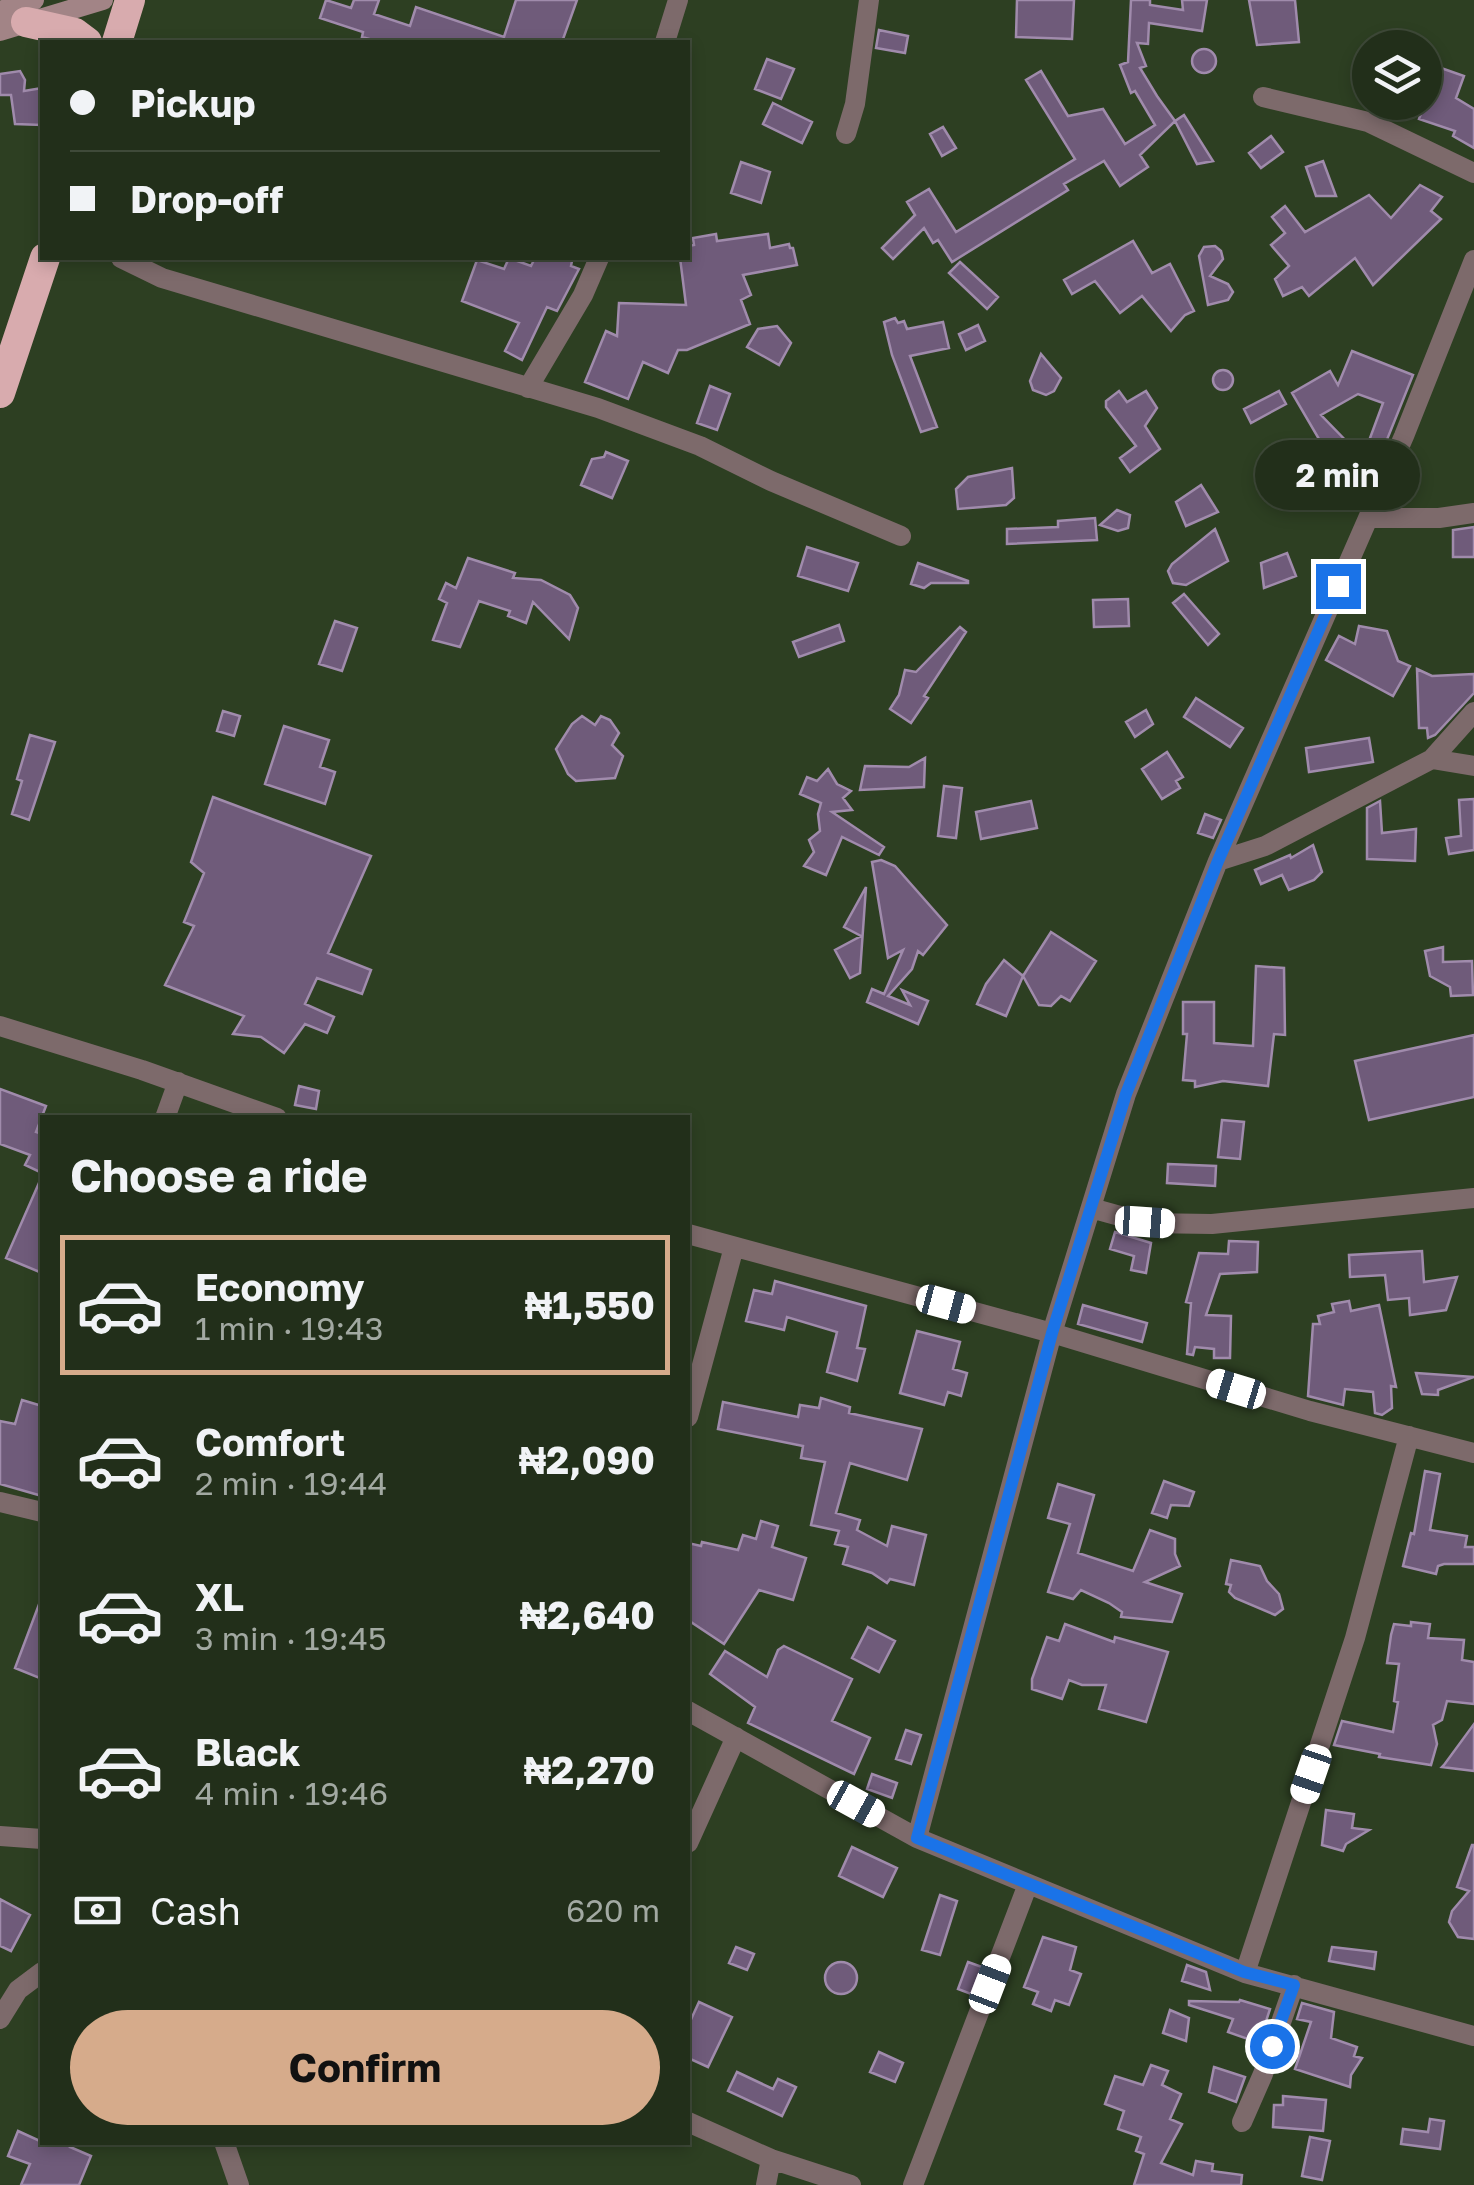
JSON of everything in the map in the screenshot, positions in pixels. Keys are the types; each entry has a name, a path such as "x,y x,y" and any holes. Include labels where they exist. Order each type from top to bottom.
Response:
{"highway":[{"path":"118,40 130,0"},
{"path":"16,12 84,40"},
{"path":"0,392 44,260"}],"street":[{"path":"16,12 103,0"},
{"path":"667,40 678,0"},
{"path":"846,134 855,104 869,0"},
{"path":"1263,97 1368,122 1474,174"},
{"path":"125,260 162,278 598,408 700,446 901,536"},
{"path":"528,388 599,260"},
{"path":"917,1838 1052,1333 1126,1094 1218,861 1472,270"},
{"path":"1368,518 1439,518 1474,513"},
{"path":"1218,861 1265,846 1432,759 1474,712"},
{"path":"1432,759 1474,766"},
{"path":"0,1026 270,1115"},
{"path":"166,1115 178,1082"},
{"path":"1091,1208 1145,1222 1212,1224 1474,1198"},
{"path":"690,1235 1052,1333 1310,1411 1474,1453"},
{"path":"690,1410 734,1247"},
{"path":"1244,1972 1355,1638 1409,1436"},
{"path":"0,1502 40,1512"},
{"path":"690,1712 917,1838 1028,1884 1244,1972 1474,2036"},
{"path":"690,1839 736,1737"},
{"path":"0,1836 40,1839"},
{"path":"913,2185 1028,1884"},
{"path":"0,2019 18,1990 40,1974"},
{"path":"1242,2122 1294,1985"},
{"path":"690,2123 772,2159 851,2185"},
{"path":"225,2145 239,2185"},
{"path":"766,2185 772,2159"}],"building":[{"path":"326,0 351,8 354,0 379,0 374,14 410,26 416,7 504,37 516,0 577,0 563,40 373,40 362,37 363,32 320,18"},
{"path":"1017,0 1074,0 1072,39 1016,37"},
{"path":"1131,0 1150,0 1150,5 1183,10 1182,0 1207,0 1202,31 1149,23 1148,44 1137,43 1146,66 1140,68 1175,121 1140,155 1148,167 1120,186 1104,161 1064,184 1068,190 952,262 938,240 933,243 924,228 893,259 882,248 915,215 907,202 929,189 956,232 1075,159 1026,80 1041,71 1068,116 1103,109 1125,144 1155,125 1135,91 1131,93 1120,65 1128,62"},
{"path":"1249,0 1295,0 1299,42 1257,45"},
{"path":"879,30 908,36 905,53 876,48"},
{"path":"1204,49 1216,61 1204,73 1192,61"},
{"path":"767,59 794,69 781,99 755,89"},
{"path":"1442,68 1464,76 1456,98 1474,109 1474,148 1453,136 1455,131 1422,120 1442,120"},
{"path":"20,71 25,80 24,91 40,88 40,125 15,124 11,95 0,95 0,74"},
{"path":"773,103 812,122 802,143 763,124"},
{"path":"1184,115 1213,161 1197,164 1175,121"},
{"path":"943,127 956,148 942,156 930,134"},
{"path":"1271,136 1283,152 1261,168 1249,153"},
{"path":"1323,161 1336,196 1316,196 1306,167"},
{"path":"741,162 770,172 761,203 731,193"},
{"path":"1420,185 1442,197 1431,211 1441,219 1373,285 1355,258 1309,296 1302,287 1283,296 1275,279 1289,266 1271,245 1285,233 1272,217 1285,206 1305,232 1369,195 1391,218"},
{"path":"716,234 717,241 768,234 770,248 789,244 793,248 797,265 743,275 751,295 741,300 750,324 687,350 678,350 668,373 643,362 628,399 585,382 606,331 617,336 619,303 686,305 680,260 690,260 693,238"},
{"path":"1133,241 1152,273 1170,264 1194,311 1171,331 1142,296 1120,313 1095,281 1072,294 1064,280"},
{"path":"1215,246 1223,259 1210,276 1228,284 1233,292 1228,300 1208,305 1199,256 1204,247"},
{"path":"477,260 504,269 508,260 531,266 534,260 569,260 571,266 579,269 557,311 547,307 522,360 505,351 519,323 462,301"},
{"path":"960,262 998,297 987,309 949,273"},
{"path":"895,318 898,323 904,321 907,329 943,322 949,348 910,356 937,427 921,432 884,322"},
{"path":"978,325 985,341 966,350 959,334"},
{"path":"777,326 791,343 779,365 747,347 758,329"},
{"path":"1352,351 1413,375 1378,462 1363,457 1383,403 1358,394 1321,415 1356,451 1334,457 1323,446 1292,393 1330,371 1338,385"},
{"path":"1041,354 1061,378 1054,391 1046,395 1033,390 1030,381"},
{"path":"1219,370 1227,370 1233,380 1227,390 1219,390 1213,384 1213,376"},
{"path":"710,386 730,394 717,430 697,423"},
{"path":"1119,391 1127,402 1146,391 1157,408 1145,426 1160,449 1130,472 1120,458 1136,446 1106,407 1106,401"},
{"path":"1279,391 1286,404 1251,423 1244,409"},
{"path":"606,452 628,461 612,498 581,485 592,459 604,457"},
{"path":"1012,468 1014,498 1006,505 958,509 956,489 968,477"},
{"path":"1333,474 1339,489 1297,506 1291,491"},
{"path":"1201,485 1218,512 1186,526 1176,502"},
{"path":"1117,510 1130,515 1128,528 1118,531 1100,525"},
{"path":"1095,518 1097,540 1007,544 1007,529 1058,527 1058,521"},
{"path":"1474,527 1474,557 1453,557 1453,530"},
{"path":"1215,529 1228,561 1186,585 1173,583 1168,571 1172,564"},
{"path":"807,547 858,563 848,591 798,576"},
{"path":"1287,553 1296,576 1264,588 1261,563"},
{"path":"468,558 515,573 513,578 541,580 570,595 578,608 569,639 533,602 526,623 508,616 510,611 479,601 460,647 433,640 447,603 439,599 446,583 456,588"},
{"path":"918,563 968,583 931,583 924,588 911,584"},
{"path":"1184,594 1219,634 1208,645 1173,603"},
{"path":"1128,599 1129,626 1094,627 1093,600"},
{"path":"335,621 357,628 342,671 319,664"},
{"path":"839,625 844,641 799,657 793,642"},
{"path":"1359,626 1387,631 1398,661 1410,666 1393,696 1326,660 1339,636 1355,644"},
{"path":"960,627 966,632 911,723 890,709 899,695 905,670 916,672"},
{"path":"1417,669 1432,676 1474,674 1474,693 1428,738 1427,728 1419,728"},
{"path":"1196,698 1243,728 1230,747 1184,717"},
{"path":"1146,710 1153,724 1135,737 1126,722"},
{"path":"223,711 240,716 234,736 217,731"},
{"path":"582,716 595,725 601,716 610,720 619,733 612,745 623,756 615,778 576,781 568,774 556,749"},
{"path":"284,726 329,740 320,767 335,772 325,804 265,784"},
{"path":"30,735 55,742 29,820 12,814"},
{"path":"1369,738 1373,762 1309,772 1306,748"},
{"path":"1167,752 1183,777 1176,781 1180,788 1162,799 1142,769"},
{"path":"925,758 924,787 860,790 865,766 909,767"},
{"path":"828,769 837,784 851,791 843,798 852,810 832,812 884,847 879,855 842,837 826,875 804,866 814,852 809,840 820,831 821,803 800,794 807,777 817,781"},
{"path":"944,786 962,788 956,838 938,836"},
{"path":"213,797 371,856 328,953 371,970 362,994 317,978 305,1004 334,1017 327,1033 305,1024 284,1053 261,1037 233,1034 244,1016 165,985 194,926 184,922 204,873 191,862"},
{"path":"1474,799 1474,850 1449,854 1446,838 1461,836 1459,800"},
{"path":"1031,801 1037,828 981,839 976,812"},
{"path":"1380,801 1382,833 1416,829 1415,861 1367,859 1367,808"},
{"path":"1205,814 1221,820 1213,838 1198,833"},
{"path":"1313,845 1322,872 1314,880 1289,890 1282,875 1261,884 1255,870 1290,855 1291,858"},
{"path":"881,860 895,866 947,925 923,955 918,951 912,969 888,996 910,1005 902,990 928,1001 918,1024 867,1002 872,989 884,994 903,950 888,958 872,862"},
{"path":"866,887 860,973 850,978 835,950 861,936 844,927"},
{"path":"1051,932 1096,961 1070,1001 1061,996 1051,1006 1039,1005 1023,976"},
{"path":"1443,947 1443,962 1472,961 1473,995 1451,996 1450,987 1430,976 1425,951"},
{"path":"1004,960 1023,976 1006,1016 977,1004"},
{"path":"1256,966 1284,968 1285,1035 1274,1034 1268,1086 1223,1081 1195,1087 1195,1081 1183,1080 1187,1034 1183,1034 1183,1002 1214,1002 1214,1043 1253,1046"},
{"path":"1474,1035 1474,1097 1369,1120 1355,1061"},
{"path":"299,1086 319,1091 316,1109 295,1105"},
{"path":"0,1089 46,1106 36,1132 40,1130 40,1172 25,1165 30,1155 0,1144"},
{"path":"1222,1120 1244,1122 1240,1159 1218,1157"},
{"path":"1168,1164 1216,1166 1215,1186 1167,1183"},
{"path":"40,1181 40,1272 6,1258"},
{"path":"1115,1232 1151,1243 1146,1273 1131,1270 1134,1256 1110,1249"},
{"path":"1229,1241 1258,1242 1257,1272 1220,1274 1206,1315 1231,1316 1230,1358 1214,1358 1214,1349 1195,1347 1193,1355 1187,1354 1191,1303 1186,1302 1199,1253 1228,1254"},
{"path":"1422,1251 1424,1282 1457,1277 1446,1310 1410,1315 1409,1298 1388,1300 1385,1275 1350,1277 1349,1255"},
{"path":"775,1281 866,1306 857,1348 865,1349 857,1381 827,1372 837,1332 787,1317 784,1330 746,1321 754,1290 772,1294"},
{"path":"1349,1301 1351,1311 1379,1305 1396,1387 1391,1386 1392,1408 1382,1415 1375,1413 1373,1392 1345,1389 1343,1405 1308,1396 1313,1324 1320,1324 1318,1316 1334,1312 1332,1304"},
{"path":"1083,1305 1147,1323 1142,1342 1078,1324"},
{"path":"917,1331 960,1342 953,1369 967,1373 961,1396 948,1392 944,1405 900,1393"},
{"path":"1416,1373 1474,1377 1438,1390 1438,1395 1422,1394"},
{"path":"821,1398 850,1407 849,1413 922,1429 907,1480 850,1463 836,1513 860,1520 857,1530 887,1546 892,1526 926,1535 914,1585 890,1579 887,1583 872,1573 843,1564 848,1547 835,1544 839,1531 811,1525 825,1462 801,1458 803,1446 718,1429 723,1402 798,1417 800,1405 819,1408"},
{"path":"22,1400 40,1405 40,1495 0,1484 0,1421 15,1424"},
{"path":"1425,1471 1440,1474 1430,1530 1467,1536 1465,1547 1474,1547 1474,1564 1444,1564 1438,1566 1436,1574 1403,1566 1411,1533 1414,1534"},
{"path":"1164,1481 1194,1492 1189,1506 1171,1505 1167,1518 1152,1513"},
{"path":"1058,1484 1094,1495 1078,1553 1133,1571 1150,1530 1175,1539 1180,1566 1145,1582 1182,1594 1172,1622 1121,1617 1122,1612 1109,1603 1081,1590 1073,1599 1048,1592 1070,1524 1048,1518"},
{"path":"761,1521 778,1526 772,1547 806,1558 793,1600 759,1590 724,1644 690,1621 690,1543 701,1546 702,1542 738,1550 743,1535 756,1539"},
{"path":"1231,1560 1260,1566 1279,1594 1283,1609 1275,1615 1235,1598 1229,1592 1231,1585 1226,1584"},
{"path":"40,1602 40,1678 15,1668"},
{"path":"1411,1622 1430,1624 1428,1638 1464,1640 1462,1660 1474,1662 1474,1704 1447,1701 1442,1720 1433,1725 1437,1744 1431,1765 1334,1745 1342,1721 1393,1732 1399,1664 1387,1663 1391,1635 1394,1624 1411,1626"},
{"path":"1065,1624 1114,1642 1115,1637 1168,1652 1146,1722 1099,1709 1106,1685 1082,1685 1069,1680 1062,1699 1032,1689 1047,1637 1059,1641"},
{"path":"868,1627 895,1641 879,1672 852,1658"},
{"path":"784,1646 852,1679 832,1721 870,1738 854,1774 748,1723 755,1707 710,1674 725,1651 767,1677 778,1650"},
{"path":"1474,1724 1474,1771 1442,1767 1444,1765"},
{"path":"906,1730 921,1735 911,1764 896,1759"},
{"path":"872,1774 897,1783 892,1798 867,1789"},
{"path":"1326,1810 1354,1814 1352,1828 1369,1830 1346,1844 1343,1851 1322,1845"},
{"path":"1472,1845 1474,1939 1458,1937 1449,1922 1452,1911 1469,1891 1457,1887"},
{"path":"852,1847 897,1868 883,1897 839,1876"},
{"path":"940,1895 957,1901 940,1955 922,1950"},
{"path":"0,1899 30,1915 11,1951 0,1946"},
{"path":"1043,1937 1076,1947 1070,1970 1081,1974 1069,2005 1055,2000 1051,2011 1033,2004 1038,1992 1024,1987"},
{"path":"736,1947 754,1954 747,1970 729,1963"},
{"path":"1332,1947 1376,1952 1374,1969 1329,1961"},
{"path":"841,1962 852,1967 857,1978 852,1989 841,1994 830,1989 825,1978 830,1967"},
{"path":"968,1962 982,1967 971,1994 958,1989"},
{"path":"1187,1965 1206,1972 1210,1990 1182,1981"},
{"path":"1240,2000 1270,2009 1259,2043 1228,2032 1233,2019 1189,2005 1189,2001"},
{"path":"699,2002 732,2017 708,2067 690,2059 690,2022"},
{"path":"1302,2003 1334,2012 1331,2038 1357,2047 1354,2056 1362,2058 1351,2075 1350,2087 1295,2069 1311,2022 1297,2019"},
{"path":"1170,2010 1189,2018 1186,2041 1163,2033"},
{"path":"879,2052 903,2063 895,2082 870,2072"},
{"path":"1151,2065 1168,2071 1162,2085 1181,2094 1170,2119 1182,2124 1161,2163 1193,2175 1196,2161 1213,2164 1212,2171 1242,2175 1241,2185 1134,2185 1144,2154 1136,2151 1141,2137 1118,2129 1124,2111 1105,2104 1115,2076 1143,2085"},
{"path":"1214,2067 1245,2077 1236,2102 1209,2092"},
{"path":"737,2072 773,2089 778,2079 796,2087 782,2116 728,2091"},
{"path":"1283,2096 1326,2100 1323,2131 1273,2127 1274,2105 1283,2105"},
{"path":"1430,2119 1444,2121 1440,2149 1401,2144 1403,2129 1428,2132"},
{"path":"18,2131 40,2141 40,2145 71,2145 91,2156 79,2185 21,2185 30,2164 8,2156"},
{"path":"1310,2137 1330,2141 1322,2180 1302,2176"}],"route":[{"path":"1272,2046 1294,1985 1244,1972 917,1838 1052,1333 1126,1094 1218,861 1338,586"}]}
